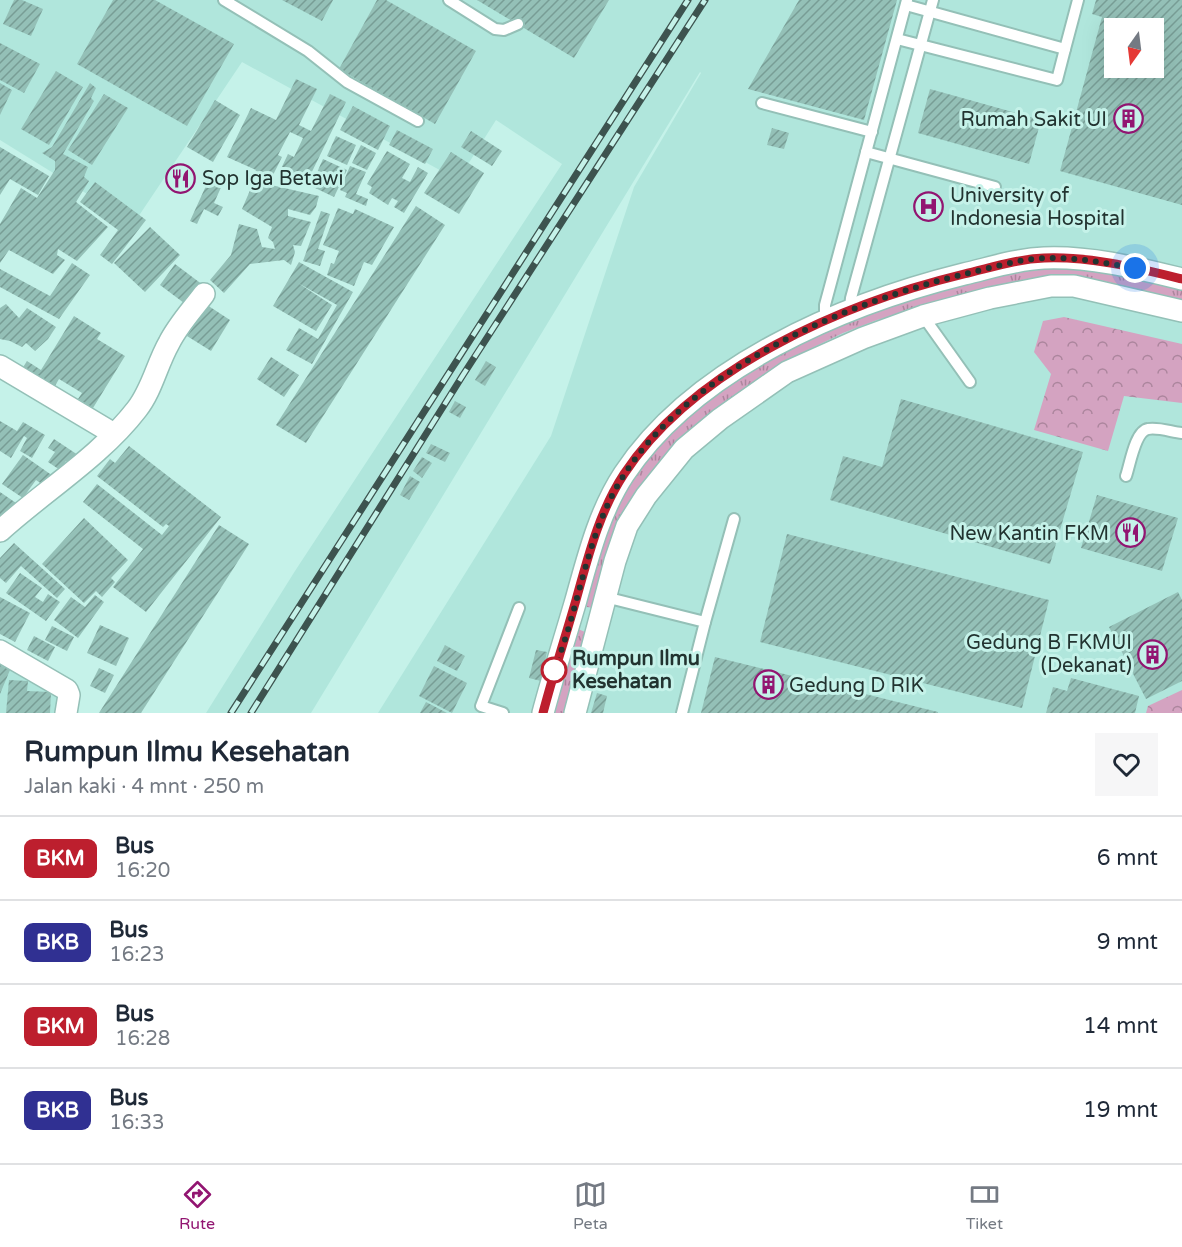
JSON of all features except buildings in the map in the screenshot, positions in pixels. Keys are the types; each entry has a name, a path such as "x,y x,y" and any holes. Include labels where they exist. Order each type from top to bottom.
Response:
{"street":[{"path":"545,704 600,521 618,485 639,453 659,431 703,391 751,359 850,309 930,283 1042,258 1073,258 1182,279"},
{"path":"575,713 605,597 627,526 646,496 684,449 720,419 787,372 863,338 923,316 990,298 1051,286 1074,286 1182,311"},
{"path":"0,531 30,503 72,472 114,434 138,408 169,342 204,294"},
{"path":"0,366 114,434"},
{"path":"571,616 598,623"},
{"path":"0,651 67,690 69,695 66,713"},
{"path":"545,704 564,699 569,680 583,683"}],"lane":[{"path":"224,0 308,51 347,82 418,121"},
{"path":"449,0 495,29 504,30 518,24"},
{"path":"850,309 851,298 933,0"},
{"path":"897,39 1057,80 1078,0"},
{"path":"825,321 825,305 907,3 930,12 1065,49"},
{"path":"762,103 872,132"},
{"path":"866,152 995,187"},
{"path":"923,316 970,382"},
{"path":"1126,476 1142,431 1149,429 1182,433"},
{"path":"682,713 734,519"},
{"path":"605,597 705,621"},
{"path":"503,713 479,710 519,608"}],"shaded area":[{"path":"0,0 1182,0 1182,713 378,713 551,436 634,187 700,72 311,713 206,713 295,571 562,164 496,120 458,180 242,62 134,223 0,140"},
{"path":"0,657 59,692 60,713 0,713"}],"green space":[{"path":"1079,266 1182,288 1182,301 1081,277 1026,279 877,320 812,348 781,365 715,410 699,422 675,447 593,608 587,607 584,603 610,516 639,467 665,439 706,402 752,369 802,341 856,317 912,297 968,282"},
{"path":"1064,317 1182,344 1182,403 1124,396 1108,451 1034,430 1051,374 1034,352 1043,321"},
{"path":"578,629 585,632 585,639 566,713 555,713"},
{"path":"1182,690 1182,713 1146,713 1148,706"}],"railway":[{"path":"231,713 688,0"},
{"path":"251,713 463,375 705,0"}],"bus line":[{"name":"BKM","path":"543,713 588,557 600,521 612,495 639,453 659,431 703,391 751,359 850,309 930,283 993,267 1042,258 1073,258 1182,279"}],"place":[{"name":"Rumah Sakit UI","path":"1128,119"},
{"name":"Sop Iga Betawi","path":"181,178"},
{"name":"University of Indonesia Hospital","path":"929,206"},
{"name":"New Kantin FKM","path":"1130,533"},
{"name":"Gedung B FKMUI (Dekanat)","path":"1153,654"},
{"name":"Rumpun Ilmu Kesehatan","path":"554,670"},
{"name":"Gedung D RIK","path":"768,685"}],"route":[{"path":"554,670 588,557 600,521 612,495 639,453 659,431 703,391 751,359 837,315 930,283 993,267 1042,258 1073,258 1135,268"}]}
